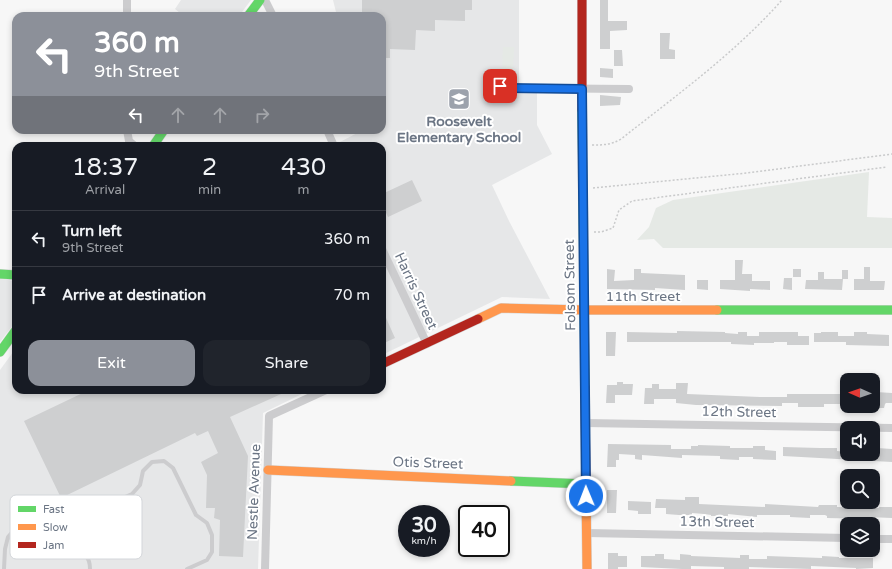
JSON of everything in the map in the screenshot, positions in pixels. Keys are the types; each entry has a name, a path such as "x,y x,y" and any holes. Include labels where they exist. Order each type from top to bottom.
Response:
{"street":[{"path":"127,0 127,12"},
{"path":"251,12 260,0"},
{"path":"265,0 271,12"},
{"name":"Folsom Street","path":"582,0 587,569"},
{"path":"500,86 504,88 629,89"},
{"name":"Harris Street","path":"386,258 426,344"},
{"path":"0,274 12,275"},
{"name":"11th Street","path":"386,362 501,308 585,310 892,310"},
{"path":"0,352 12,336"},
{"name":"Nestle Avenue","path":"264,569 269,416 317,394"},
{"name":"12th Street","path":"586,423 892,428"},
{"name":"Otis Street","path":"268,470 586,484"},
{"name":"13th Street","path":"587,533 840,538"},
{"path":"880,539 892,539"}],"lane":[{"path":"130,495 140,485 143,471 152,462 164,461 173,468 196,515 207,523 212,535 212,552 207,560 187,569"},
{"path":"4,569 5,549 10,535"},
{"path":"88,559 90,562 90,569"}],"path":[{"path":"594,145 606,145 621,139 727,55 753,31 782,0"},
{"path":"593,188 747,173 892,154"},
{"path":"584,233 601,232 613,228 619,210 632,201 886,167"}],"shaded area":[{"path":"181,0 251,0 242,12 179,12 175,9"},
{"path":"333,0 519,0 519,89 537,90 537,125 552,154 492,185 550,299 502,297 386,353 386,142 340,142 355,134 386,134 386,12 336,12"},
{"path":"503,47 514,47 513,71 502,70"},
{"path":"869,172 867,217 892,218 892,248 663,248 654,239 637,240 649,227 656,208 673,200"},
{"path":"0,279 12,280 12,326 0,342"},
{"path":"12,354 12,394 302,394 263,413 258,569 0,569 0,370"}],"building":[{"path":"362,0 472,0 472,10 465,10 465,21 435,20 435,31 416,30 415,50 390,49 390,58 386,58 386,12 362,12"},
{"path":"600,0 608,0 608,21 627,21 627,30 610,31 610,49 600,49"},
{"path":"660,33 670,33 669,49 675,50 675,59 660,59"},
{"path":"614,50 622,50 623,66 614,66"},
{"path":"600,68 613,69 613,78 600,77"},
{"path":"600,95 621,97 620,105 600,106"},
{"path":"412,180 422,201 388,217 386,213 386,192"},
{"path":"735,260 743,260 742,274 752,274 752,281 770,281 770,290 750,289 750,291 720,289 720,280 735,280"},
{"path":"864,267 870,267 870,281 885,281 884,290 854,290 854,279 864,279"},
{"path":"607,269 615,270 614,281 634,280 634,269 641,269 641,273 685,275 685,290 655,288 655,290 607,289"},
{"path":"793,269 801,269 801,277 793,277"},
{"path":"842,270 848,270 848,279 843,279 842,290 805,289 806,280 818,280 818,272 824,272 824,279 842,279"},
{"path":"784,278 792,278 792,290 783,289"},
{"path":"697,280 708,280 708,290 697,289"},
{"path":"386,318 395,338 386,342"},
{"path":"677,331 725,332 738,334 738,332 747,332 747,336 759,336 759,332 798,332 798,336 809,336 809,345 787,345 787,342 754,343 754,345 731,344 731,342 627,342 627,332 677,333"},
{"path":"606,332 616,332 615,356 606,356"},
{"path":"838,332 838,336 854,336 854,332 889,335 889,346 846,345 846,342 814,342 814,333"},
{"path":"617,382 623,382 623,384 633,384 632,395 615,395 615,403 606,403 607,385 617,385"},
{"path":"676,383 688,383 687,394 787,397 787,394 840,394 840,404 824,404 824,407 798,407 798,403 782,403 782,406 696,405 676,403 676,399 654,399 654,404 644,404 645,388 652,388 652,384 659,384 659,389 676,389"},
{"path":"880,392 892,393 892,403 886,403 884,408 880,408"},
{"path":"81,394 281,394 230,417 248,456 243,557 219,556 220,520 214,518 215,508 206,508 207,475 201,462 218,453 208,431 197,436 195,433 67,495 60,495 24,421"},
{"path":"608,444 671,445 671,449 691,449 691,446 698,445 730,446 730,448 753,448 753,446 765,446 765,450 776,451 776,460 753,459 753,457 739,457 739,460 720,459 720,456 682,455 682,458 642,455 642,460 635,459 635,455 619,454 619,460 616,460 616,467 607,467"},
{"path":"783,447 837,448 837,451 840,451 840,459 783,456"},
{"path":"880,448 892,449 892,462 874,461 880,461"},
{"path":"607,490 617,490 616,513 607,513"},
{"path":"685,497 699,497 699,504 765,507 765,504 818,507 819,505 837,505 840,509 880,509 880,507 892,507 892,518 827,518 825,515 810,515 810,518 790,517 790,515 757,515 757,517 728,514 728,516 711,516 692,513 692,515 679,515 666,514 666,508 655,508 656,499 685,500"},
{"path":"628,501 651,502 651,514 638,514 638,511 628,510"},
{"path":"608,553 618,553 618,556 627,556 627,567 608,569"},
{"path":"655,554 664,554 664,559 680,560 680,554 691,556 740,558 740,555 749,555 749,559 767,559 767,556 873,558 873,568 856,569 811,566 811,569 749,567 749,569 724,569 724,567 691,566 691,569 682,569 641,567 641,556 655,556"}],"traffic: fast":[{"path":"251,12 260,0"},
{"path":"582,110 585,387"},
{"path":"156,142 161,134"},
{"path":"0,274 12,275"},
{"path":"717,310 892,310"},
{"path":"0,352 12,336"},
{"path":"511,481 586,484"}],"traffic: slow":[{"path":"478,319 501,308 585,310 717,310"},
{"path":"268,470 511,481"},
{"path":"586,490 587,569"}],"traffic: jam":[{"path":"582,0 582,110"},
{"path":"386,362 478,319"},
{"path":"585,387 586,490"}],"place":[{"name":"Roosevelt Elementary School","path":"459,99"}],"route":[{"path":"500,86 504,88 582,89 584,146 586,496"}]}
